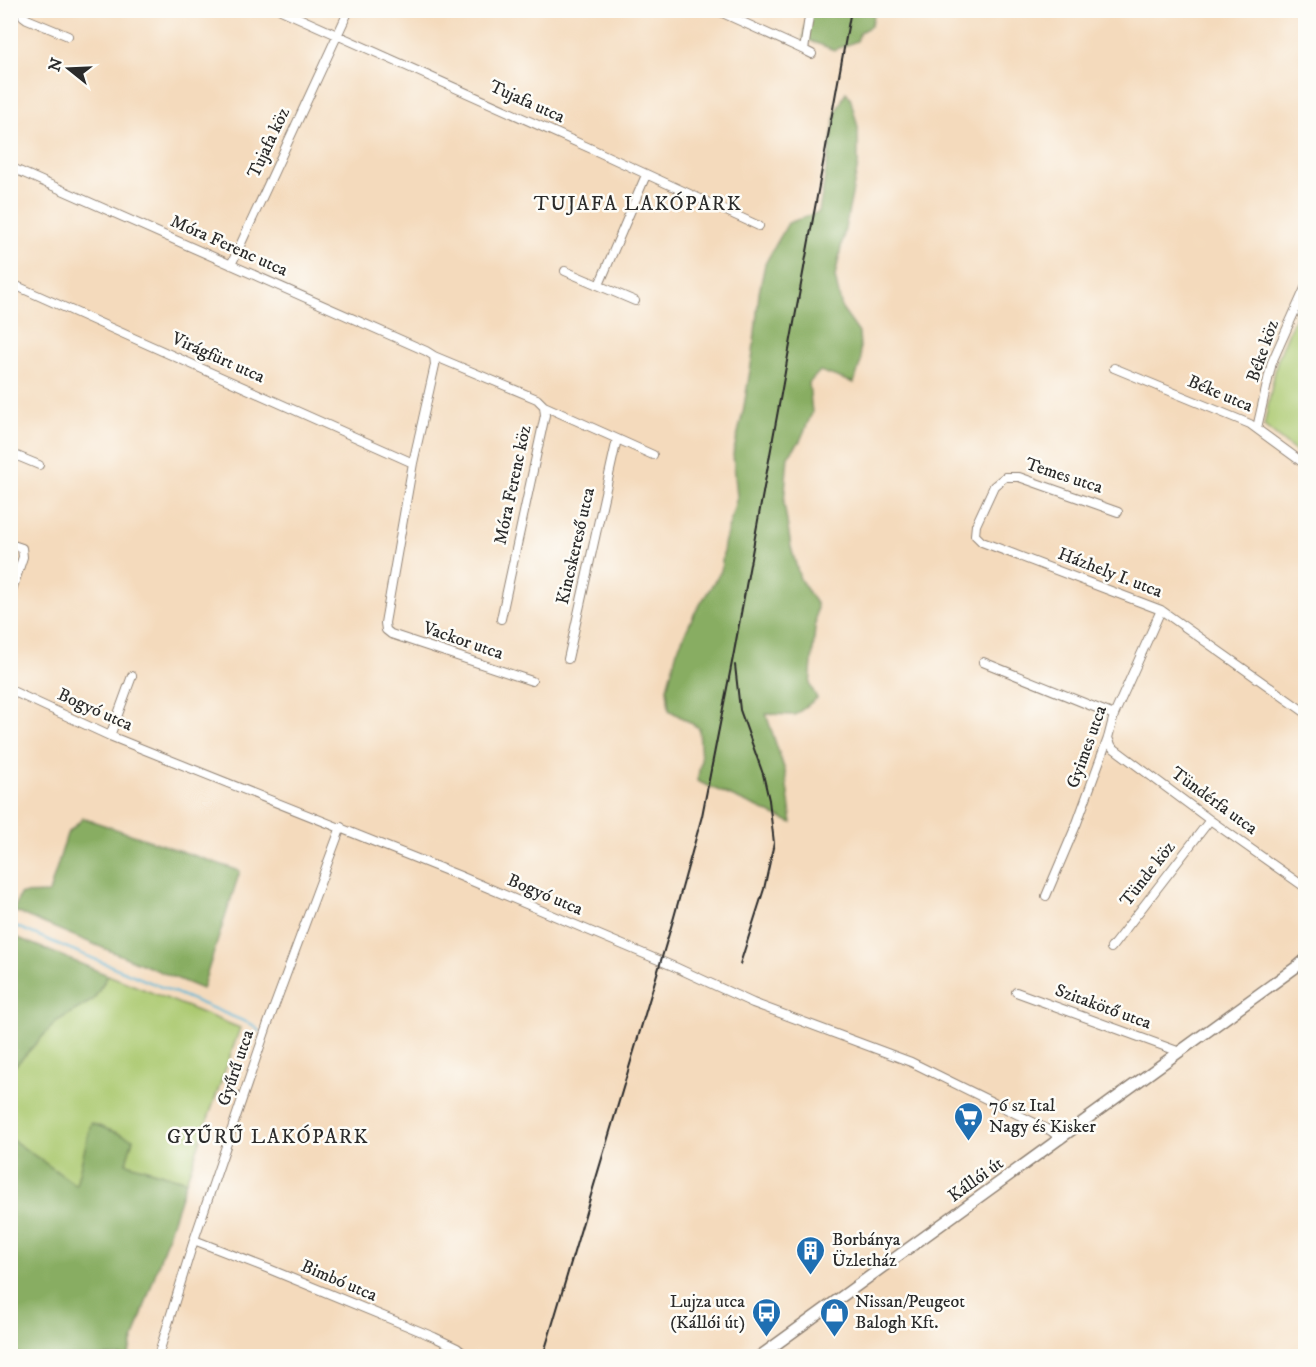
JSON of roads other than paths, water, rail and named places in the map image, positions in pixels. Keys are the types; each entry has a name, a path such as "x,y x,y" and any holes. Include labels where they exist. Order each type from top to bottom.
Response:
{"main road":[{"name":"Kállói út","path":"760,1356 1303,962"}],"street":[{"path":"22,10 23,16 27,19 68,36"},
{"name":"Tujafa utca","path":"281,10 759,226"},
{"name":"Tujafa köz","path":"231,265 349,10"},
{"path":"716,10 808,52 810,10"},
{"name":"Móra Ferenc utca","path":"10,167 434,356"},
{"path":"599,285 646,175"},
{"path":"565,271 635,301"},
{"name":"Virágfürt utca","path":"10,283 412,463"},
{"name":"Béke köz","path":"1257,428 1272,362 1305,286"},
{"path":"412,463 435,364 434,356"},
{"name":"Móra Ferenc köz","path":"434,356 537,399 544,406 545,415 501,619"},
{"name":"Béke utca","path":"1114,368 1257,428 1305,465"},
{"path":"544,406 653,455"},
{"name":"Kincskereső utca","path":"568,659 617,439"},
{"path":"10,453 39,465"},
{"name":"Vackor utca","path":"412,463 385,623 386,630 391,634 532,681"},
{"name":"Temes utca","path":"982,542 975,535 976,525 994,486 1005,477 1019,477 1118,512"},
{"name":"Házhely I. utca","path":"982,542 1161,610 1305,713"},
{"path":"10,544 22,548 23,557 10,596"},
{"name":"Gyimes utca","path":"1046,896 1077,823 1114,715 1161,610"},
{"path":"983,662 1114,715"},
{"path":"110,736 132,676"},
{"name":"Bogyó utca","path":"10,690 110,736 341,827 753,1003 911,1062 1052,1131 1061,1138"},
{"name":"Tündérfa utca","path":"1108,738 1113,747 1210,820 1303,883"},
{"name":"Tünde köz","path":"1111,948 1210,820"},
{"name":"Gyűrű utca","path":"158,1356 194,1240 267,1026 341,827"},
{"name":"Szitakötő utca","path":"1016,992 1179,1052"},
{"name":"Bimbó utca","path":"194,1240 434,1337 468,1356"}],"waterway":[{"path":"10,924 253,1025 260,1032"}],"railway":[{"path":"543,1356 702,816 851,10"},
{"path":"735,665 740,710 763,774 769,800 774,843 764,889 740,964"}],"place":[{"name":"76 sz Ital Nagy és Kisker","path":"968,1142"},
{"name":"Borbánya Üzletház","path":"811,1276"},
{"name":"Lujza utca (Kállói út)","path":"766,1338"},
{"name":"Nissan/Peugeot Balogh Kft.","path":"834,1338"}],"district":[{"name":"TUJAFA LAKÓPARK","path":"638,204"},
{"name":"GYŰRŰ LAKÓPARK","path":"268,1137"}]}
